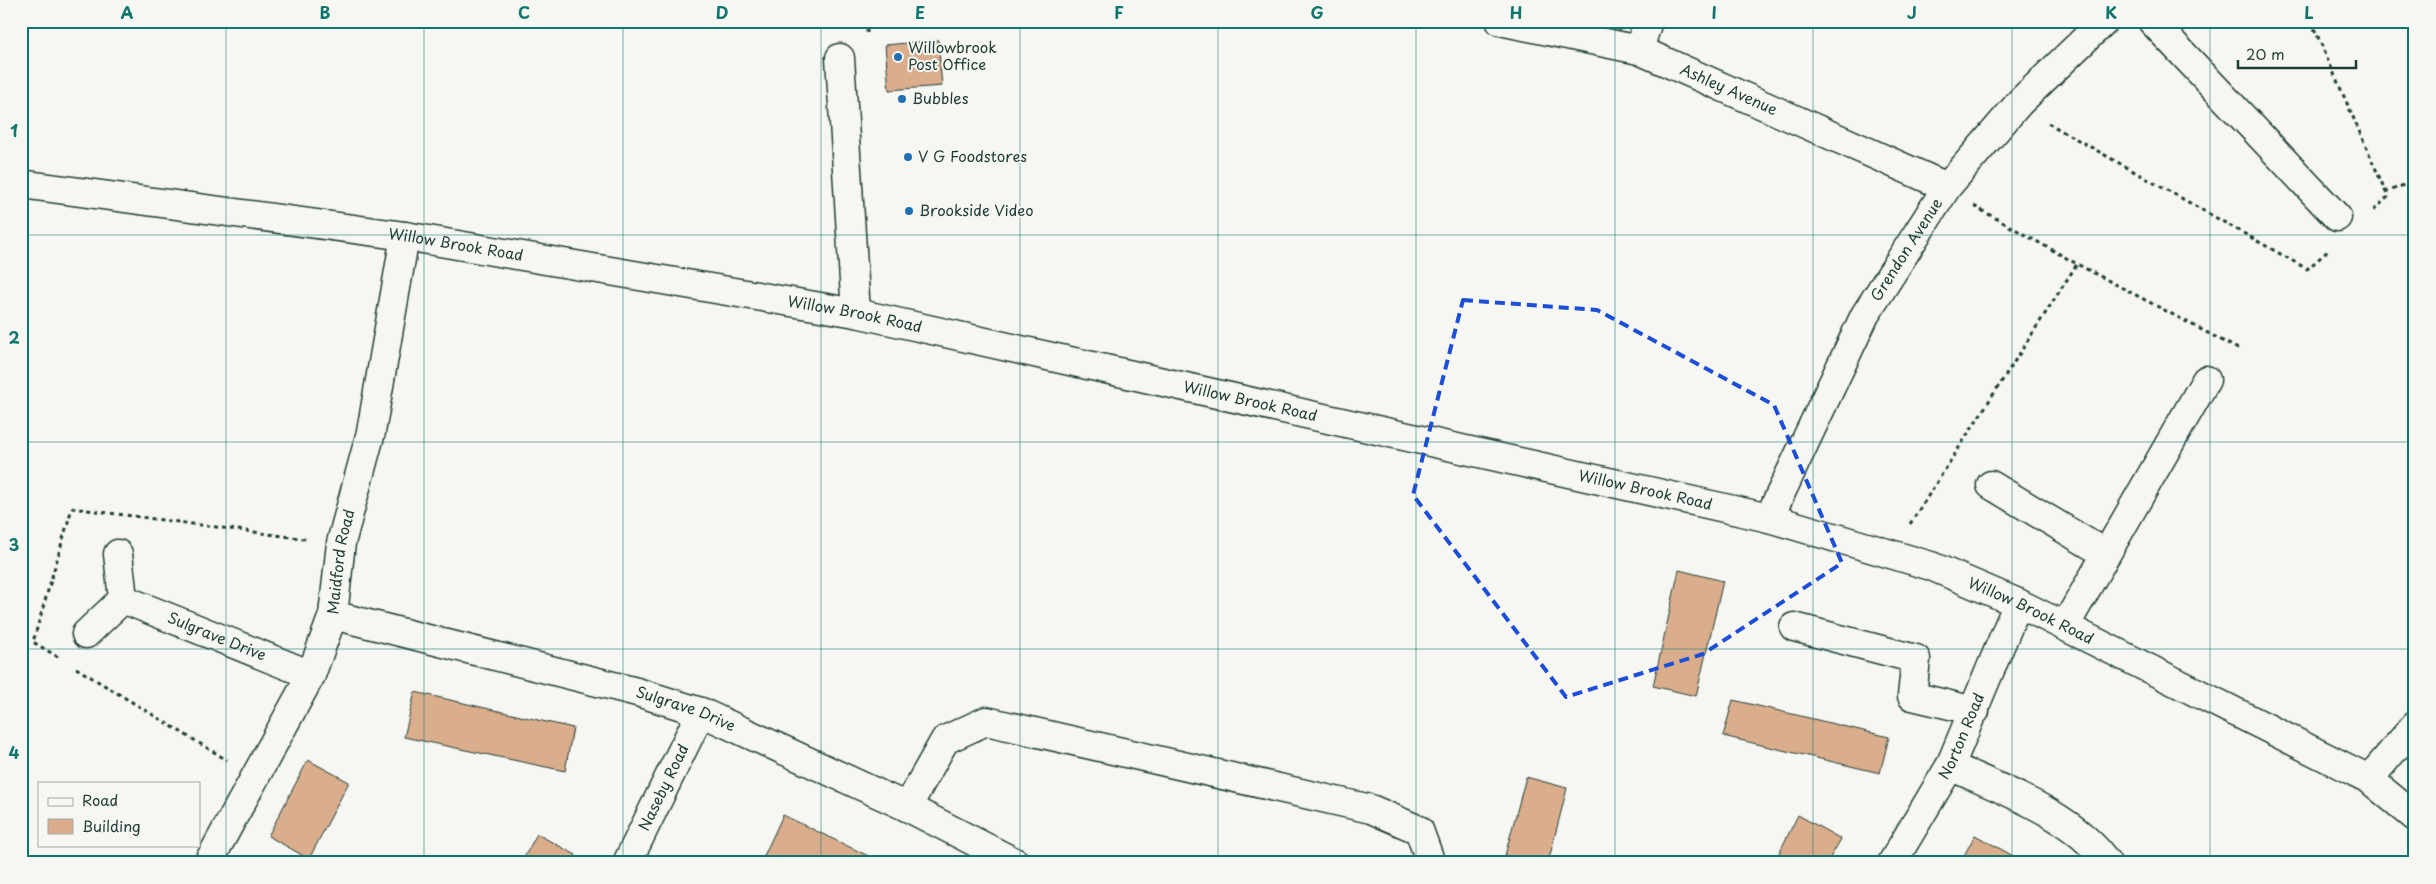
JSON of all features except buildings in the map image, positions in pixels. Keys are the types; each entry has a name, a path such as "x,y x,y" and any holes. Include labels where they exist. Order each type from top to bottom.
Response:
{"street":[{"name":"Ashley Avenue","path":"1500,21 1639,50 1947,187"},
{"path":"1639,50 1648,21"},
{"name":"Grendon Avenue","path":"1769,518 1865,316 1947,187 2020,102 2104,21"},
{"path":"2152,21 2337,217"},
{"path":"840,58 856,313"},
{"name":"Willow Brook Road","path":"21,184 405,236 856,313 1769,518 1932,566 2018,603 2369,779 2415,817"},
{"name":"Maidford Road","path":"208,863 311,675 333,615 341,543 371,432 405,236"},
{"path":"2065,626 2206,380"},
{"path":"1991,485 2106,554"},
{"path":"86,634 123,599 118,554"},
{"name":"Sulgrave Drive","path":"123,599 311,675"},
{"name":"Norton Road","path":"1892,863 1950,766 1975,711 2018,603"},
{"name":"Sulgrave Drive","path":"333,615 637,692 701,712 906,807 1016,863"},
{"path":"1794,628 1916,660 1912,696 1975,711"},
{"name":"Naseby Road","path":"626,863 701,712"},
{"path":"906,807 945,740 986,721 1371,809 1419,830 1431,863"},
{"path":"2369,779 2415,725"},
{"path":"1950,766 2012,794 2067,824 2085,839 2107,863"}],"path":[{"path":"2385,192 2415,180"},
{"path":"1947,187 1981,211 2240,350"},
{"path":"1908,527 2077,264"}],"highlighted area":[{"path":"1463,300 1597,310 1774,405 1842,563 1703,654 1566,697 1413,495"}],"place":[{"name":"Willowbrook Post Office","path":"898,57"},
{"name":"Bubbles","path":"902,99"},
{"name":"V G Foodstores","path":"908,157"},
{"name":"Brookside Video","path":"909,211"}]}
